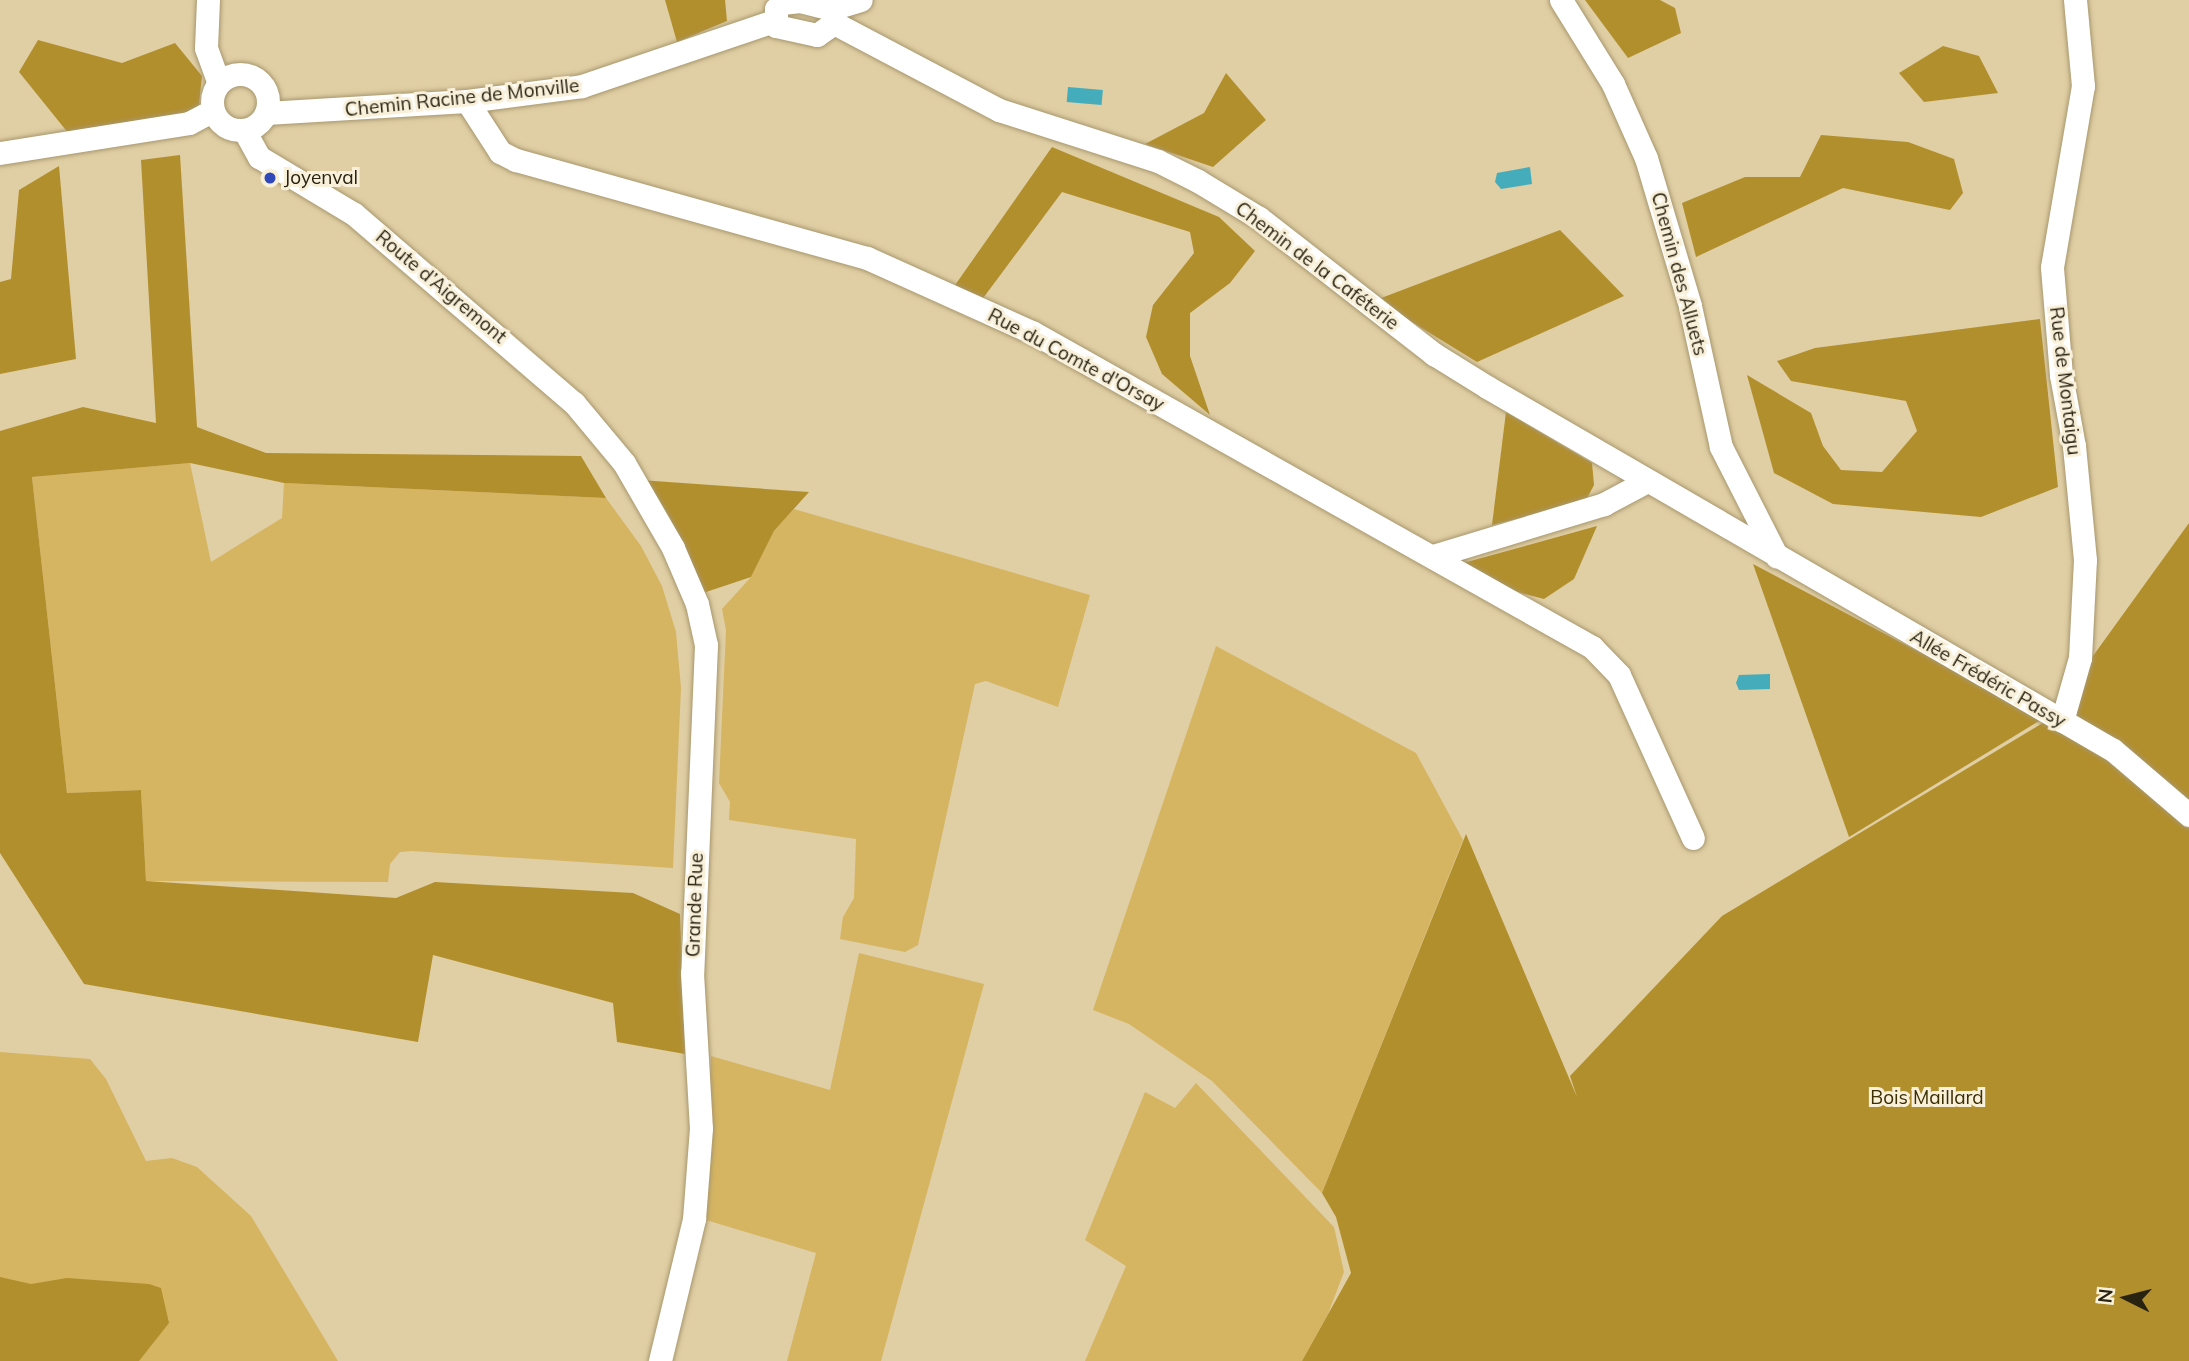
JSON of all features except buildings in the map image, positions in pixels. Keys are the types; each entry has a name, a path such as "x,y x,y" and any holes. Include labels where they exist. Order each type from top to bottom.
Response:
{"street":[{"path":"0,153 189,123 213,110 219,83 206,48 208,0"},
{"path":"832,16 800,1 777,8 787,31 817,35 832,16 861,0"},
{"name":"Chemin des Alluets","path":"1561,0 1614,84 1646,158 1690,306 1721,447 1777,557"},
{"name":"Rue de Montaigu","path":"2062,721 2080,658 2085,560 2074,446 2061,375 2052,267 2083,86 2075,0"},
{"name":"Chemin Racine de Monville","path":"267,113 467,101 614,78 777,8"},
{"name":"Chemin de la Caféterie","path":"832,16 999,110 1158,161 1198,181 1259,218 1434,354 1777,557"},
{"path":"213,110 230,129 244,130 261,121 267,113 268,96 259,81 243,74 219,83"},
{"name":"Rue du Comte d'Orsay","path":"467,101 500,152 516,160 867,258 1032,332 1433,556 1606,657 1619,675 1693,838"},
{"name":"Route d’Aigremont","path":"244,130 259,157 354,214 455,298 574,403 624,463"},
{"name":"Grande Rue","path":"624,463 673,548 697,604 706,645 692,973 701,1128 698,1181 682,1280 660,1361"},
{"path":"1433,556 1604,504 1647,481"},
{"name":"Allée Frédéric Passy","path":"1777,557 2113,750 2189,815"}],"shaded area":[{"path":"190,463 211,562 282,518 284,483 606,498 641,546 662,586 676,632 681,688 673,868 412,851 400,852 390,864 388,882 146,881 141,790 67,793 32,477"},
{"path":"794,509 1090,595 1058,707 986,681 975,684 918,945 905,952 840,939 843,917 854,898 856,839 729,820 730,802 719,783 726,630 722,609 751,577 774,531"},
{"path":"1216,646 1416,753 1463,840 1322,1193 1212,1081 1129,1024 1093,1010"},
{"path":"859,953 984,984 881,1361 787,1361 816,1253 706,1220 711,1056 830,1090"},
{"path":"0,1052 90,1059 106,1079 146,1161 172,1158 197,1167 251,1216 338,1361 0,1361"},
{"path":"1196,1083 1334,1227 1344,1272 1328,1314 1302,1361 1085,1361 1126,1266 1085,1240 1145,1092 1175,1108"}],"green space":[{"path":"665,0 725,0 727,21 677,42"},
{"path":"1585,0 1660,0 1675,8 1681,33 1628,58"},
{"path":"38,40 122,63 175,43 202,76 198,115 73,139 19,72"},
{"path":"1943,46 1979,56 1998,93 1924,102 1899,73"},
{"path":"1226,73 1266,120 1213,167 1145,144 1204,113"},
{"path":"1821,135 1908,142 1954,159 1963,193 1950,210 1843,188 1696,257 1682,203 1745,177 1800,177"},
{"path":"1052,147 1219,217 1255,251 1230,283 1190,313 1190,356 1210,415 1162,374 1146,337 1153,305 1194,253 1190,232 1062,192 978,305 953,288"},
{"path":"180,155 197,427 266,453 581,456 606,498 284,483 190,463 32,477 67,793 141,790 146,881 396,898 435,882 633,893 680,914 685,1054 617,1042 613,1003 433,955 418,1042 84,984 0,853 0,431 83,407 156,423 141,160"},
{"path":"59,166 76,359 0,374 0,282 11,279 19,190"},
{"path":"1560,230 1624,296 1477,362 1376,300"},
{"path":"2040,319 2058,487 1981,517 1833,504 1774,473 1747,375 1811,413 1823,446 1841,470 1882,472 1917,431 1906,401 1791,381 1777,361 1815,348"},
{"path":"1506,412 1592,463 1594,485 1585,502 1492,525"},
{"path":"640,480 809,492 774,531 751,577 697,595"},
{"name":"Bois Maillard","path":"2189,523 2189,1361 1302,1361 1351,1273 1336,1217 1322,1193 1466,834 1577,1097 1570,1076 1722,916 2046,721"},
{"path":"1597,526 1574,579 1544,599 1499,587 1456,565"},
{"path":"1753,564 2044,718 1849,837"},
{"path":"0,1277 31,1284 67,1278 149,1284 161,1288 169,1323 139,1361 0,1361"}],"water":[{"path":"1068,87 1103,90 1102,105 1067,102"},
{"path":"1530,167 1532,184 1501,189 1495,182 1497,173"},
{"path":"1770,674 1770,689 1739,690 1736,683 1739,675"}],"place":[{"name":"Joyenval","path":"270,178"}]}
